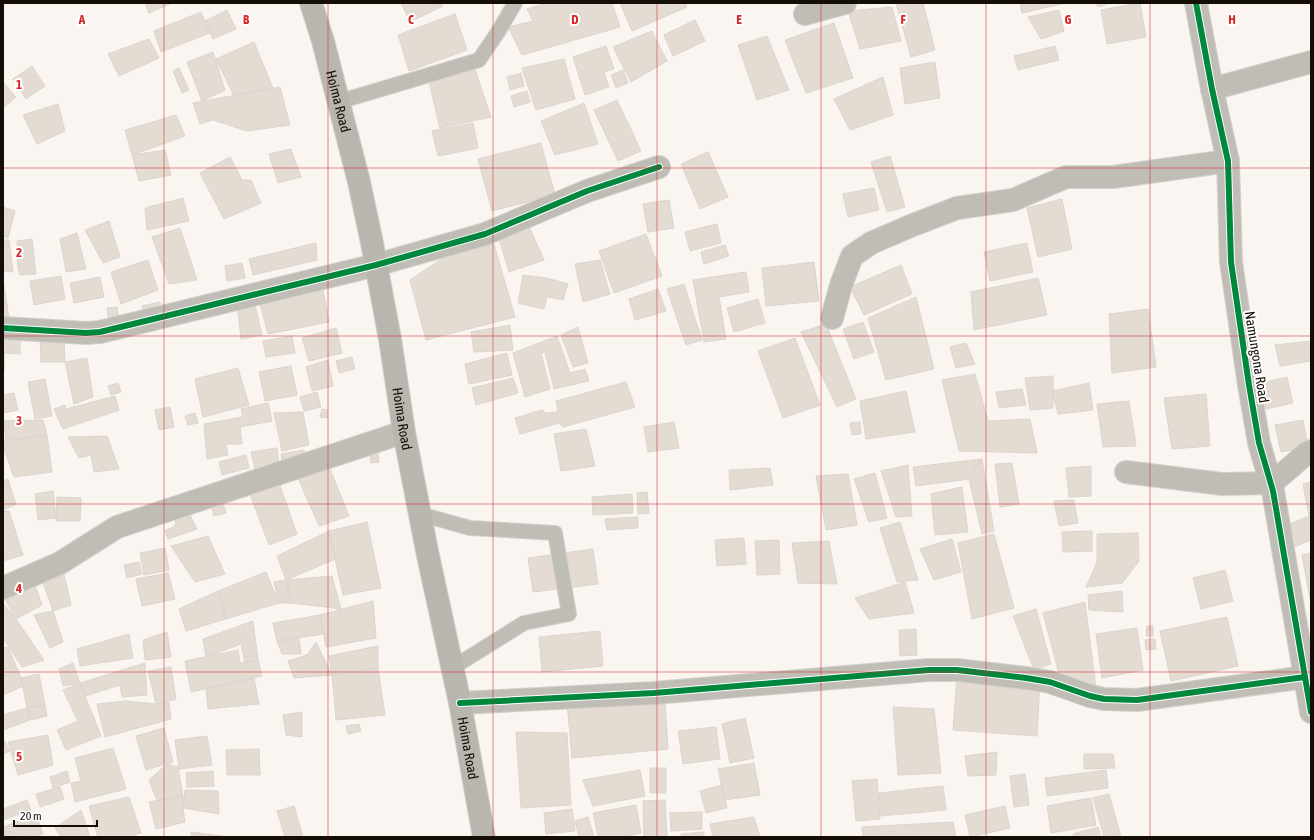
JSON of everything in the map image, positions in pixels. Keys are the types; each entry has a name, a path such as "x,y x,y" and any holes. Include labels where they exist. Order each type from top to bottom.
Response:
{"main road":[{"name":"Hoima Road","path":"311,3 323,41 359,182 390,339 404,432 426,551 460,703 484,837"}],"street":[{"path":"805,14 844,3"},
{"name":"Namungona Road","path":"1196,3 1212,89 1228,161 1231,262 1259,443 1272,483 1305,637 1305,677 1311,712"},
{"path":"1212,89 1311,62"},
{"path":"832,318 841,285 852,256 871,243 913,225 957,208 1013,200 1066,177 1113,177 1228,161"},
{"path":"3,328 86,333 100,332 376,265 485,234 587,191 659,166"},
{"path":"3,588 60,563 117,527 404,432"},
{"path":"1126,472 1222,484 1272,483 1311,451"},
{"path":"460,703 654,693 929,670 957,670 1026,678 1050,682 1090,696 1116,700 1137,700 1305,677"}],"lane":[{"path":"338,102 479,60 515,3"},
{"path":"420,514 470,528 555,532 570,614 524,623 452,668"}],"building":[{"path":"145,3 172,3 149,13"},
{"path":"401,3 441,3 443,6 410,22"},
{"path":"546,3 612,3 620,27 522,55 508,27 533,21 527,9"},
{"path":"620,3 685,3 687,7 632,31"},
{"path":"896,3 923,3 935,50 911,57"},
{"path":"1020,3 1066,3 1022,13"},
{"path":"1096,3 1110,3 1098,7"},
{"path":"1140,3 1146,37 1107,44 1101,10"},
{"path":"892,7 901,41 860,49 848,11"},
{"path":"227,10 236,29 213,39 205,21"},
{"path":"1059,10 1064,31 1041,39 1028,17"},
{"path":"201,12 210,33 161,52 154,31"},
{"path":"455,14 467,50 409,71 398,35"},
{"path":"695,20 705,41 673,56 664,35"},
{"path":"834,23 853,78 806,93 785,40"},
{"path":"652,31 667,61 631,82 613,47"},
{"path":"767,36 789,90 757,100 738,45"},
{"path":"149,39 159,58 119,76 108,54"},
{"path":"254,42 273,88 234,96 216,59"},
{"path":"606,46 614,69 604,72 609,87 585,95 573,57"},
{"path":"1055,46 1059,60 1018,70 1014,56"},
{"path":"213,52 225,90 202,101 187,62"},
{"path":"564,59 575,99 536,110 522,68"},
{"path":"935,62 940,98 905,104 900,68"},
{"path":"32,66 45,86 26,99 13,79"},
{"path":"179,68 189,90 182,93 173,71"},
{"path":"475,70 491,117 440,128 429,82"},
{"path":"623,70 628,83 616,88 611,75"},
{"path":"521,73 524,86 510,90 507,77"},
{"path":"883,77 893,115 850,130 834,99"},
{"path":"3,82 16,97 3,108"},
{"path":"280,87 290,125 247,131 213,120 200,124 193,103"},
{"path":"527,91 530,102 514,107 511,96"},
{"path":"617,100 641,151 618,161 594,110"},
{"path":"584,103 598,144 555,155 541,121"},
{"path":"58,104 65,131 37,144 23,115"},
{"path":"176,115 185,136 132,155 125,130"},
{"path":"473,123 478,148 438,156 432,131"},
{"path":"541,143 555,195 492,211 478,159"},
{"path":"291,149 301,177 278,183 269,154"},
{"path":"165,150 171,175 139,181 132,155"},
{"path":"708,152 728,197 700,209 681,164"},
{"path":"890,156 905,207 887,212 871,162"},
{"path":"230,157 242,180 251,180 261,203 224,219 200,173"},
{"path":"874,188 879,210 848,217 843,194"},
{"path":"183,198 189,221 147,230 145,208"},
{"path":"1062,199 1072,249 1038,257 1027,208"},
{"path":"669,200 674,228 648,232 643,204"},
{"path":"3,207 15,211 8,238 3,236"},
{"path":"109,221 120,257 103,263 85,230"},
{"path":"528,224 544,260 509,272 498,235"},
{"path":"717,224 721,243 690,251 685,232"},
{"path":"180,228 197,280 169,284 152,237"},
{"path":"77,233 86,269 66,272 60,239"},
{"path":"646,234 662,276 614,293 599,251"},
{"path":"32,239 36,274 20,275 18,268 17,241"},
{"path":"3,240 9,240 13,272 3,271"},
{"path":"316,243 317,260 253,275 249,259"},
{"path":"1027,243 1033,272 990,281 984,252"},
{"path":"494,244 515,317 426,340 410,280 446,256"},
{"path":"725,245 729,256 704,264 701,252"},
{"path":"148,260 158,290 121,304 111,272"},
{"path":"600,260 610,294 583,302 575,264"},
{"path":"814,262 819,301 766,306 762,268"},
{"path":"242,263 245,278 227,281 225,266"},
{"path":"901,265 912,294 864,315 850,287"},
{"path":"746,272 749,292 719,297 726,339 704,342 693,280"},
{"path":"523,275 547,278 568,284 563,300 547,297 544,309 518,303"},
{"path":"61,276 65,299 34,305 30,281"},
{"path":"100,277 104,297 74,303 70,283"},
{"path":"1038,278 1047,315 974,330 971,292"},
{"path":"3,279 9,319 3,319"},
{"path":"322,284 329,322 268,334 258,296"},
{"path":"684,284 702,340 686,345 667,289"},
{"path":"658,289 666,311 635,320 629,299"},
{"path":"916,297 934,369 886,380 868,318"},
{"path":"758,299 765,323 734,332 727,308"},
{"path":"254,301 262,335 241,339 237,304"},
{"path":"160,302 162,314 145,318 142,306"},
{"path":"117,307 119,320 109,321 107,308"},
{"path":"1148,309 1156,367 1112,373 1109,314"},
{"path":"863,322 874,352 854,359 843,329"},
{"path":"826,324 856,399 837,407 801,332"},
{"path":"510,325 513,350 474,352 471,332"},
{"path":"578,327 588,363 573,367 561,335"},
{"path":"336,328 342,353 309,361 302,338"},
{"path":"40,336 64,336 65,362 41,362"},
{"path":"292,336 295,353 266,357 263,341"},
{"path":"557,336 570,373 585,369 589,381 554,389 545,352 541,353 550,389 525,397 513,353"},
{"path":"3,337 20,338 20,354 4,353 4,371"},
{"path":"795,338 820,405 783,418 758,351"},
{"path":"1311,341 1311,361 1280,366 1275,345"},
{"path":"966,343 975,364 956,368 950,347"},
{"path":"507,353 512,375 469,384 465,364"},
{"path":"352,357 355,369 339,373 336,361"},
{"path":"87,358 93,397 74,404 65,362"},
{"path":"328,360 333,386 312,391 306,367"},
{"path":"291,366 297,395 265,401 259,372"},
{"path":"238,368 249,405 203,417 195,379"},
{"path":"975,374 988,421 1030,419 1037,453 959,451 942,380"},
{"path":"1053,376 1053,408 1030,410 1025,378"},
{"path":"1287,377 1293,403 1266,409 1261,383"},
{"path":"513,378 518,393 476,405 472,388"},
{"path":"45,379 52,416 35,419 28,382"},
{"path":"626,382 635,407 563,427 559,423 520,434 515,418 542,410 546,413 558,412 556,401"},
{"path":"118,383 121,392 111,395 108,386"},
{"path":"1089,383 1093,410 1058,414 1052,391"},
{"path":"1022,389 1026,405 999,408 996,392"},
{"path":"906,391 915,432 866,439 860,401"},
{"path":"317,392 321,407 304,411 300,397"},
{"path":"14,393 18,410 3,413 3,395"},
{"path":"1206,394 1210,446 1172,449 1164,398"},
{"path":"115,396 119,410 63,429 54,409 65,405 66,409"},
{"path":"1129,401 1136,446 1103,447 1097,404"},
{"path":"268,403 272,421 240,427 242,444 226,444 228,455 207,459 204,424 243,417 241,409"},
{"path":"170,407 174,427 159,430 155,410"},
{"path":"322,409 328,410 327,418 320,417"},
{"path":"303,412 309,445 282,451 274,413"},
{"path":"195,413 198,423 188,425 185,416"},
{"path":"43,420 47,435 6,441 4,421"},
{"path":"1303,420 1308,447 1281,452 1275,425"},
{"path":"674,422 679,448 648,452 644,427"},
{"path":"860,422 861,434 852,435 850,423"},
{"path":"586,429 595,466 561,471 554,434"},
{"path":"47,435 52,472 14,477 3,446 3,441"},
{"path":"107,436 119,469 94,472 91,455 79,458 68,437"},
{"path":"277,448 279,465 255,469 251,452"},
{"path":"304,450 306,462 283,465 281,454"},
{"path":"378,454 379,462 371,463 370,455"},
{"path":"246,455 249,468 222,475 219,462"},
{"path":"982,459 994,531 982,534 969,479"},
{"path":"982,459 969,479 916,486 913,467"},
{"path":"1012,463 1019,504 1000,507 995,464"},
{"path":"328,464 349,516 319,526 297,476"},
{"path":"908,465 912,516 896,517 881,471"},
{"path":"1091,466 1091,496 1069,497 1066,468"},
{"path":"770,468 773,485 730,490 729,470"},
{"path":"875,473 887,518 869,522 854,479"},
{"path":"848,474 857,525 826,530 816,476"},
{"path":"8,479 16,504 3,510 3,481"},
{"path":"278,480 297,534 269,545 248,489"},
{"path":"1311,482 1311,540 1292,548 1283,527 1309,516 1303,484"},
{"path":"962,487 968,532 935,535 931,494"},
{"path":"53,491 56,518 38,520 35,494"},
{"path":"647,492 649,513 638,514 637,493"},
{"path":"632,494 633,513 593,515 592,497"},
{"path":"221,496 226,513 214,516 209,498"},
{"path":"57,497 81,498 80,521 56,521"},
{"path":"1074,500 1078,523 1059,526 1054,501"},
{"path":"3,511 9,511 23,555 3,561"},
{"path":"190,515 197,529 168,539 165,531 175,526 176,519"},
{"path":"638,517 638,528 607,530 605,519"},
{"path":"367,522 381,588 343,595 329,531"},
{"path":"900,522 918,580 897,582 880,528"},
{"path":"329,531 336,559 286,580 277,556"},
{"path":"1092,531 1092,551 1063,552 1062,532"},
{"path":"1138,533 1139,561 1122,583 1086,587 1097,562 1097,534"},
{"path":"994,534 1014,608 972,619 958,543"},
{"path":"208,536 225,574 195,582 171,546"},
{"path":"744,538 746,564 717,566 715,540"},
{"path":"952,539 961,572 934,580 920,549"},
{"path":"779,540 780,574 757,575 755,541"},
{"path":"829,541 837,584 798,583 792,543"},
{"path":"165,548 169,570 144,575 140,553"},
{"path":"593,549 598,584 533,592 528,558"},
{"path":"1311,553 1311,599 1310,599 1302,555"},
{"path":"139,562 142,574 127,578 124,565"},
{"path":"63,570 71,605 53,611 42,580"},
{"path":"1225,570 1233,601 1201,609 1193,578"},
{"path":"266,572 279,603 226,619 218,591"},
{"path":"168,573 175,599 142,606 136,579"},
{"path":"332,576 341,609 292,603 286,580"},
{"path":"286,580 292,603 279,603 274,582"},
{"path":"905,582 914,613 869,619 855,598"},
{"path":"35,585 42,605 16,619 3,595"},
{"path":"218,591 226,619 186,631 179,609"},
{"path":"1122,591 1123,612 1089,610 1088,595"},
{"path":"373,601 376,638 326,647 320,615"},
{"path":"1085,602 1096,688 1059,674 1043,613"},
{"path":"3,603 16,619 44,660 22,667 3,638"},
{"path":"1036,609 1051,664 1034,670 1013,616"},
{"path":"53,611 63,642 50,648 34,615"},
{"path":"320,615 323,634 277,641 273,623"},
{"path":"1227,617 1238,666 1171,681 1160,631"},
{"path":"253,621 258,660 245,663 241,644 206,657 203,639"},
{"path":"1147,626 1153,626 1153,636 1146,636"},
{"path":"1137,628 1143,670 1102,678 1096,634"},
{"path":"916,629 917,655 900,656 899,630"},
{"path":"600,631 603,666 542,672 539,637"},
{"path":"167,632 171,657 145,660 143,640"},
{"path":"129,634 133,658 80,666 77,649"},
{"path":"299,638 301,654 282,654 277,641"},
{"path":"1155,639 1156,649 1146,650 1145,640"},
{"path":"316,642 332,675 294,678 288,661 307,655"},
{"path":"378,646 378,668 332,675 329,656"},
{"path":"8,647 23,686 3,695 3,648"},
{"path":"238,650 240,663 258,660 262,676 191,692 185,661"},
{"path":"73,663 80,683 63,686 59,669"},
{"path":"145,663 147,695 122,697 120,685 85,696 80,683"},
{"path":"171,667 176,699 156,704 148,671"},
{"path":"378,668 385,715 336,720 332,675"},
{"path":"39,674 45,705 27,708 21,678"},
{"path":"957,677 1040,682 1037,736 953,730"},
{"path":"254,678 259,704 208,709 206,689"},
{"path":"80,683 101,736 66,750 57,730 78,721 63,690"},
{"path":"126,701 156,704 169,702 171,719 105,737 97,704"},
{"path":"567,702 665,704 668,749 572,758"},
{"path":"45,705 47,716 30,720 27,708"},
{"path":"893,707 934,709 941,773 898,775"},
{"path":"27,708 30,720 3,730 3,715"},
{"path":"302,712 302,737 286,735 283,715"},
{"path":"745,718 754,758 730,763 722,724"},
{"path":"359,724 361,731 348,734 346,726"},
{"path":"716,727 720,759 683,764 678,731"},
{"path":"164,728 173,762 146,770 136,736"},
{"path":"516,732 567,733 571,805 521,808"},
{"path":"48,735 53,765 18,775 8,742"},
{"path":"207,736 212,765 179,769 175,740"},
{"path":"3,739 10,751 3,754"},
{"path":"113,748 126,789 75,802 71,783 81,781 75,758"},
{"path":"259,749 260,775 227,775 226,750"},
{"path":"997,752 996,775 968,776 965,756"},
{"path":"1084,754 1113,754 1115,768 1084,769"},
{"path":"754,763 760,795 725,800 718,769"},
{"path":"167,764 178,767 183,796 157,801 149,780"},
{"path":"650,768 666,768 666,793 650,793"},
{"path":"640,770 645,796 593,806 583,780"},
{"path":"1106,770 1108,788 1047,796 1045,778"},
{"path":"67,771 70,782 53,788 50,777"},
{"path":"213,771 214,786 187,787 186,773"},
{"path":"1025,774 1029,805 1014,807 1010,776"},
{"path":"877,779 880,819 856,821 852,781"},
{"path":"721,785 727,808 706,813 700,791"},
{"path":"943,786 946,810 881,816 879,793"},
{"path":"60,787 64,799 40,807 36,794"},
{"path":"185,790 218,791 219,814 183,808"},
{"path":"1109,794 1121,837 1104,837 1093,798"},
{"path":"183,796 185,822 156,829 149,802"},
{"path":"129,797 141,833 127,837 98,837 89,806"},
{"path":"1091,798 1096,825 1051,833 1047,806"},
{"path":"27,800 31,810 3,820 3,809"},
{"path":"665,800 667,837 644,837 643,801"},
{"path":"636,805 641,833 624,837 598,837 593,813"},
{"path":"294,806 303,837 285,837 277,811"},
{"path":"1005,806 1010,828 970,837 965,815"},
{"path":"572,809 575,831 546,834 544,813"},
{"path":"81,810 90,837 61,837 55,828"},
{"path":"702,812 702,829 671,831 670,813"},
{"path":"36,815 43,834 29,837 16,837 12,831 5,834 3,827"},
{"path":"588,817 594,837 579,837 575,821"},
{"path":"754,817 760,837 713,837 710,824"},
{"path":"953,822 956,837 863,837 862,827"},
{"path":"1098,827 1101,837 1074,837 1073,834"},
{"path":"12,831 13,837 3,837 3,833"},
{"path":"191,832 228,837 191,837"},
{"path":"704,832 704,837 681,837 681,834"}],"cycle path":[{"path":"1196,3 1212,89 1228,161 1231,262 1249,385 1259,443 1273,491 1311,712"},
{"path":"3,328 86,333 100,332 376,265 485,234 587,191 659,167"},
{"path":"460,703 654,693 929,670 957,670 1026,678 1050,682 1090,696 1104,699 1137,700 1305,677"}]}
